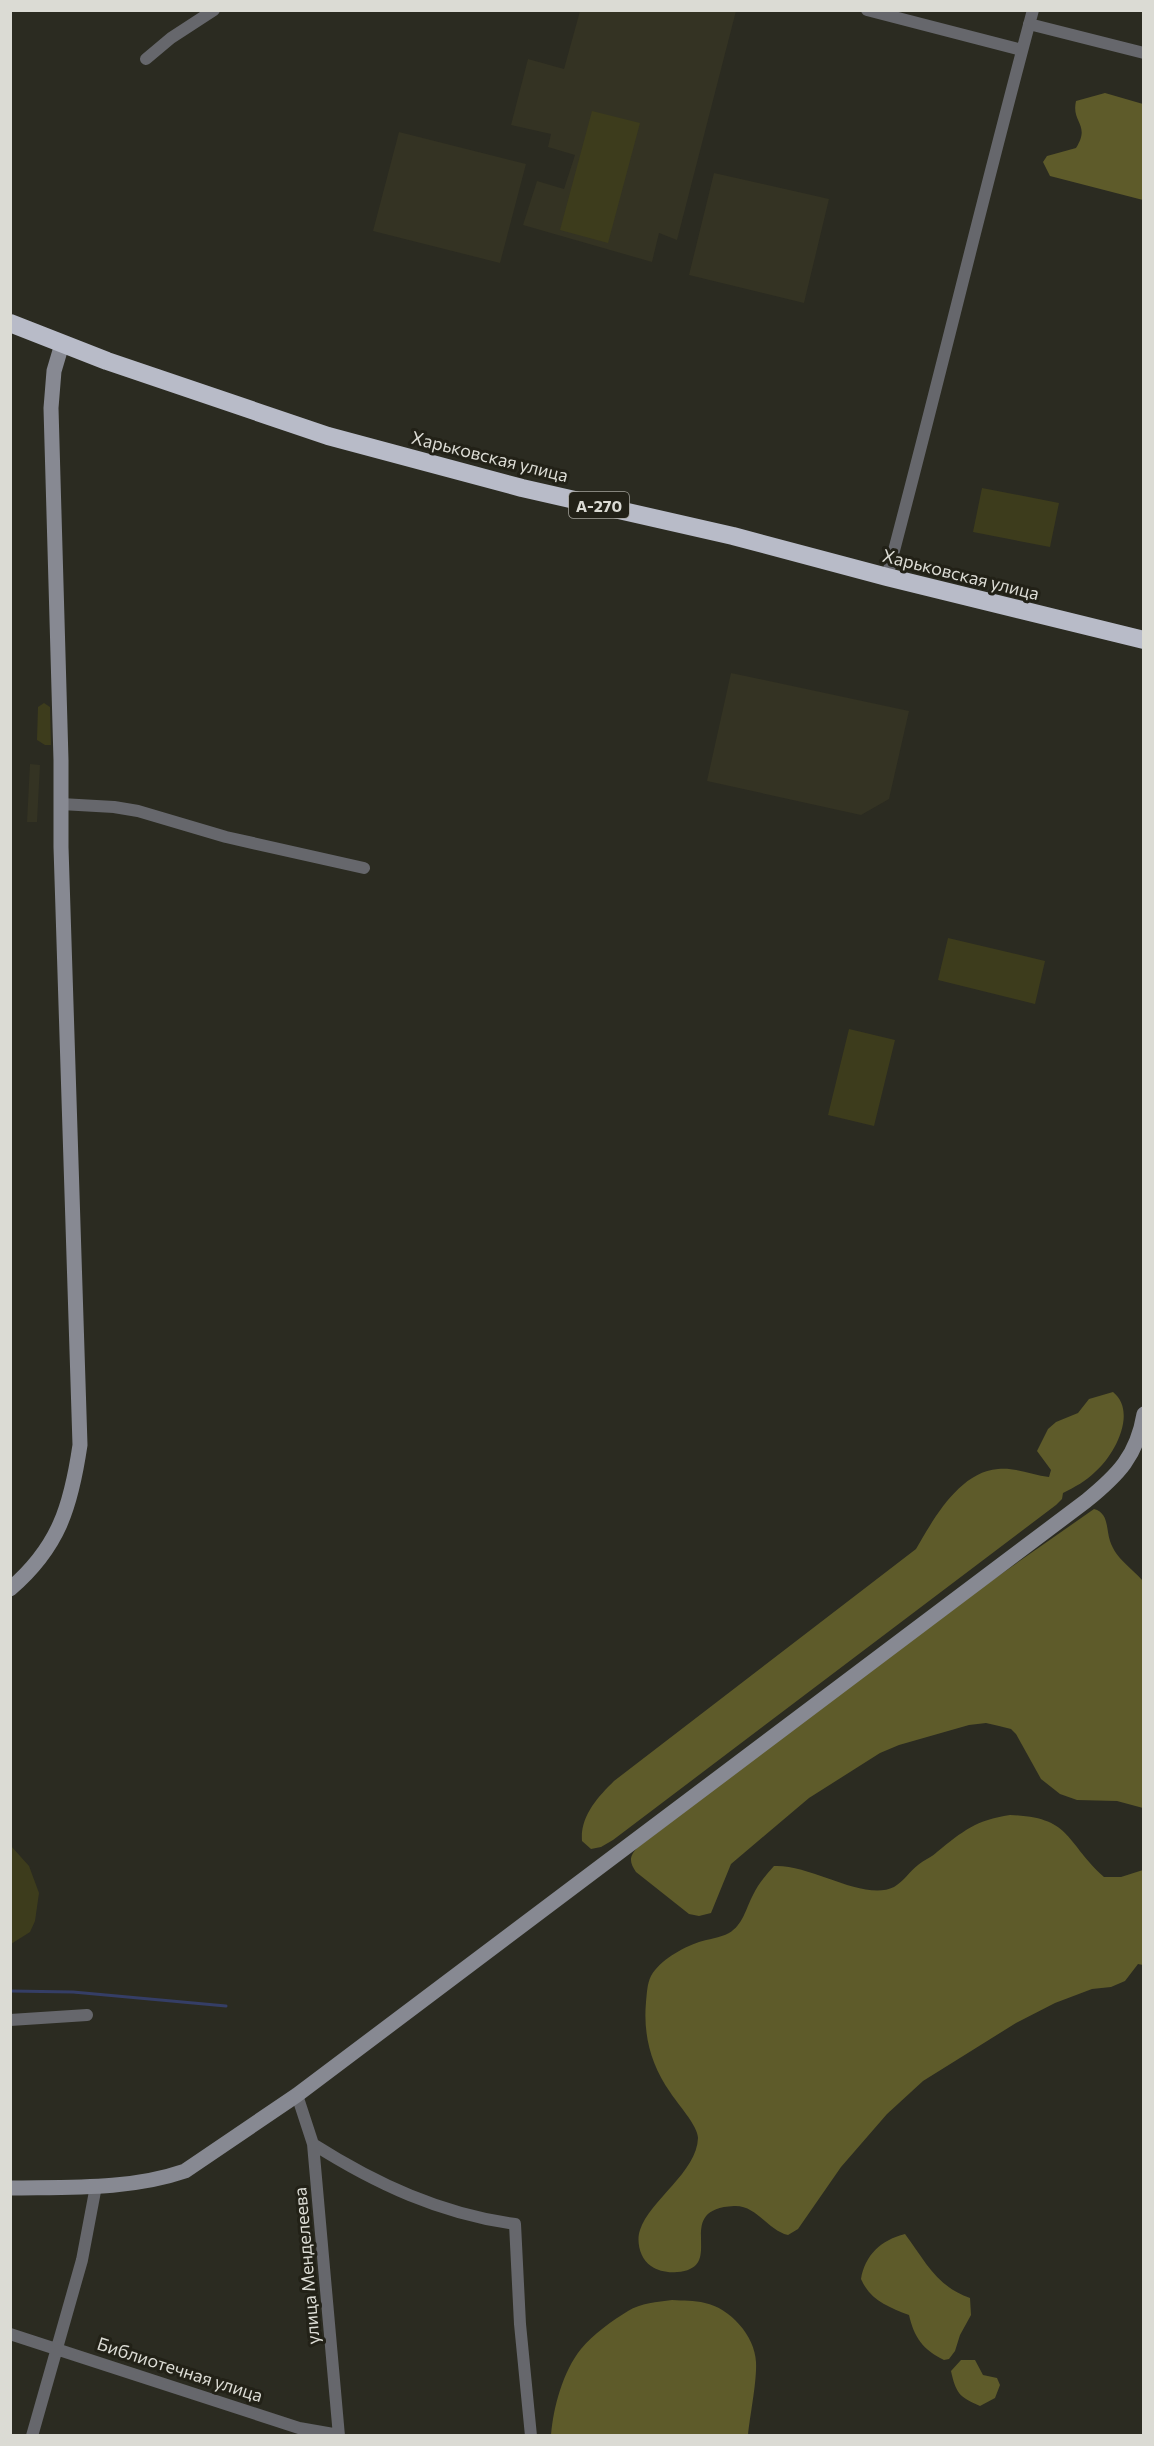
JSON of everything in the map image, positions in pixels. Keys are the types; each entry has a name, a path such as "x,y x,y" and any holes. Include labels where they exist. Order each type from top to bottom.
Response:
{"highway":[{"name":"Харьковская улица","path":"10,323 62,344 328,436 522,488 733,536 887,577 1143,640"}],"street":[{"path":"146,59 171,38 214,10"},
{"path":"867,10 1022,50"},
{"path":"887,577 936,392 984,193 1033,10"},
{"path":"1029,24 1143,53"},
{"path":"10,1589 40,1560 56,1535 67,1510 75,1481 80,1444 60,804 51,408 54,371 62,344"},
{"path":"60,804 114,807 138,811 226,837 364,868"},
{"path":"10,2188 96,2187 134,2183 185,2170 297,2095 1093,1496 1110,1481 1129,1458 1137,1441 1143,1414"},
{"path":"10,2020 87,2015"},
{"name":"улица Менделеева","path":"297,2095 313,2144 339,2435"},
{"path":"313,2144 380,2183 434,2205 463,2215 515,2224 520,2324 531,2436"},
{"path":"32,2436 82,2260 96,2187"},
{"name":"Библиотечная улица","path":"10,2334 58,2348 298,2432 339,2435"}],"shaded area":[{"path":"580,11 736,11 677,240 659,233 652,262 523,225 537,181 564,189 575,155 548,147 551,134 511,125 528,59 564,69"},
{"path":"1105,93 1143,104 1143,200 1050,176 1043,162 1047,156 1076,148 1082,134 1076,114 1076,101"},
{"path":"592,111 640,123 608,243 560,230"},
{"path":"399,132 526,164 500,263 373,231"},
{"path":"714,173 829,199 804,303 689,275"},
{"path":"982,488 1059,503 1050,547 973,532"},
{"path":"731,673 909,711 889,799 861,815 707,781"},
{"path":"44,703 50,707 51,745 45,745 37,740 38,707"},
{"path":"30,764 40,765 37,822 27,822"},
{"path":"948,938 1045,961 1035,1004 938,980"},
{"path":"849,1029 895,1040 874,1126 828,1115"},
{"path":"1113,1392 1120,1401 1123,1411 1120,1434 1109,1456 1092,1475 1063,1493 1062,1499 1056,1505 613,1840 601,1847 591,1849 582,1841 587,1815 596,1800 614,1781 916,1549 939,1512 959,1488 984,1472 998,1469 1011,1469 1049,1477 1051,1470 1037,1451 1048,1429 1056,1422 1078,1413 1089,1399"},
{"path":"1094,1509 1105,1518 1110,1541 1116,1553 1143,1581 1143,1808 1117,1801 1077,1800 1060,1794 1041,1779 1011,1729 986,1723 969,1725 899,1745 880,1753 809,1798 731,1864 711,1913 699,1916 689,1914 636,1872 631,1859 638,1847 961,1602"},
{"path":"1010,1815 1030,1817 1057,1826 1104,1877 1121,1877 1143,1870 1143,1965 1138,1964 1125,1981 1111,1987 1092,1989 1055,2003 1016,2023 923,2081 887,2114 841,2167 798,2229 788,2235 774,2228 756,2213 742,2207 734,2206 715,2210 705,2217 699,2260 692,2268 670,2272 647,2263 640,2250 638,2239 640,2230 653,2208 690,2162 696,2150 698,2138 691,2121 663,2082 653,2060 647,2038 646,2002 649,1982 655,1970 672,1955 699,1942 734,1930 741,1921 757,1887 774,1866 789,1867 868,1890 882,1890 897,1885 918,1865 970,1828 988,1820"},
{"path":"11,1846 29,1866 39,1893 35,1921 30,1932 11,1944"},
{"path":"905,2234 940,2280 958,2293 970,2298 971,2315 949,2359 944,2360 930,2352 917,2336 909,2315 875,2298 861,2279 870,2256 889,2240"},
{"path":"672,2300 697,2301 714,2306 732,2317 746,2333 755,2352 756,2362 748,2435 551,2435 554,2413 564,2379 575,2358 586,2344 609,2323 633,2308"},
{"path":"961,2360 975,2360 983,2375 997,2378 1000,2385 995,2398 980,2406 967,2400 960,2393 951,2371"}],"waterway":[{"path":"10,1991 73,1992 226,2006"}]}
